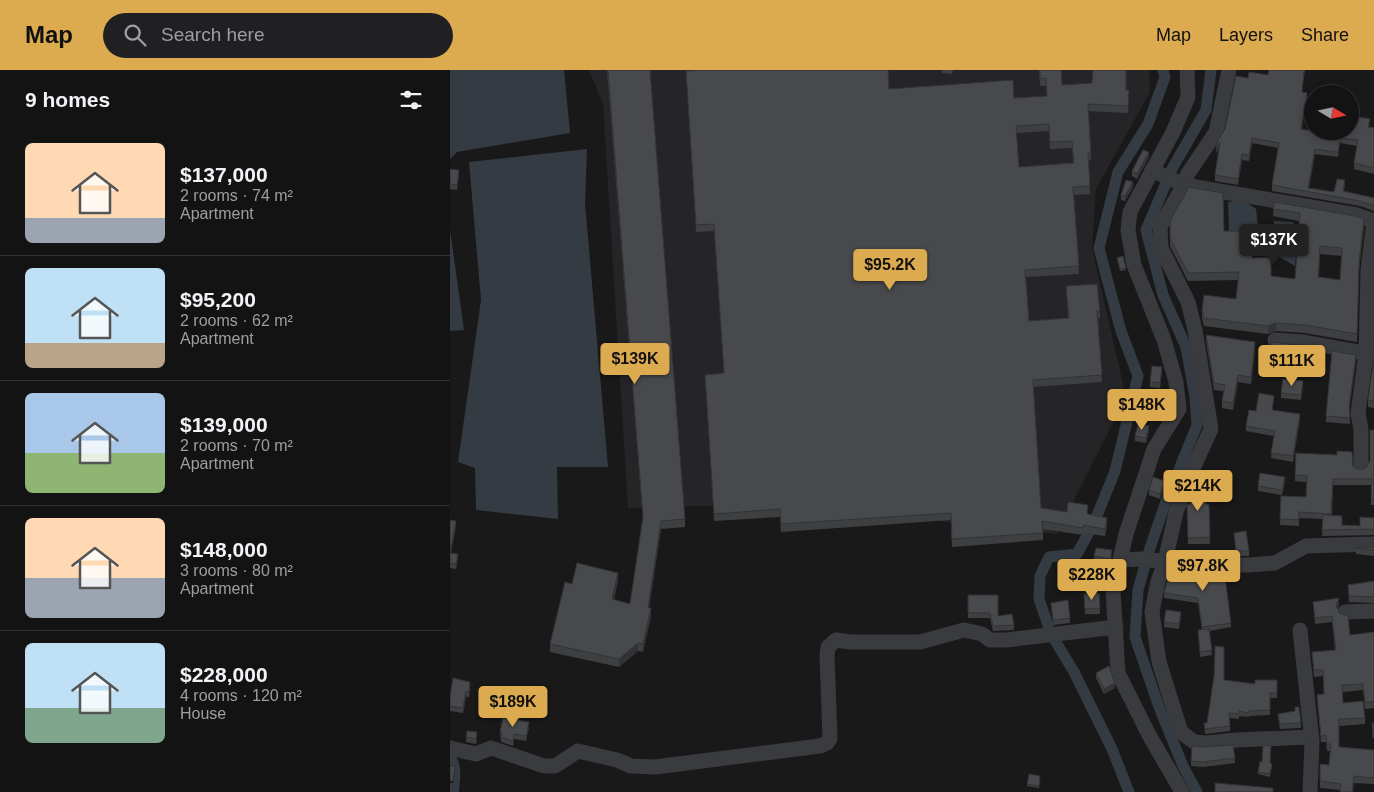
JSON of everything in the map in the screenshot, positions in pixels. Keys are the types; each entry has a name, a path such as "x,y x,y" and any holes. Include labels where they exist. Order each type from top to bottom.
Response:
{"street":[{"path":"1182,792 1149,735 1118,673 1114,591 1126,534 1154,449 1179,409 1176,382 1164,340 1134,265 1128,230 1130,212 1173,132 1188,97 1187,70"},
{"path":"1229,70 1216,132 1181,185 1160,227 1161,248 1188,302 1196,330 1211,429 1176,512 1152,612 1159,662 1181,732 1194,742 1206,743 1311,737"},
{"path":"1152,170 1181,185 1349,214 1374,221 1368,270 1370,354 1358,413 1361,430 1361,467"},
{"path":"1275,340 1304,342 1370,354"},
{"path":"1121,560 1141,559 1195,565 1248,565 1275,563 1306,546 1374,544"},
{"path":"1345,612 1374,611"},
{"path":"450,748 476,754 491,748 544,766 555,766 578,751 617,760 631,766 654,767 820,746 827,743 830,739 827,654 828,648 836,640 850,642 920,642 964,630 982,634 990,640 1006,640 1116,627"},
{"path":"1300,630 1311,737 1310,792"}],"shaded area":[{"path":"450,70 564,70 570,133 457,152 450,159"},
{"path":"589,70 1149,70 1150,92 1096,189 1092,248 1126,397 1057,534 787,504 628,508 603,104"},
{"path":"587,149 585,203 608,467 557,467 558,519 476,510 475,468 458,462 481,300 469,162"},
{"path":"1243,200 1256,209 1258,227 1255,234 1229,234 1228,202"},
{"path":"1274,221 1292,222 1296,225 1298,231 1295,266 1274,254"},
{"path":"450,230 464,330 450,331"},
{"path":"450,750 459,764 459,792 450,792 450,783 453,783 455,769 450,768"}],"building":[{"path":"608,70 650,70 685,519 661,521 648,608 651,608 643,644 638,643 619,659 550,644 565,582 572,584 577,563 618,573 612,599 630,604 643,517"},
{"path":"888,70 889,89 1013,80 1014,98 1047,96 1046,78 1040,79 1040,70 1061,70 1062,85 1092,83 1093,70 1126,70 1126,90 1129,90 1128,106 1088,104 1091,153 1088,153 1090,186 1073,187 1079,266 1025,270 1029,321 1069,318 1066,286 1097,284 1100,311 1097,311 1102,375 1033,380 1041,508 1067,512 1068,502 1088,505 1087,514 1107,518 1105,529 1083,525 1083,528 1042,521 1043,533 952,539 951,513 781,524 780,509 714,514 705,375 724,373 714,224 696,225 686,71","holes":["1049,124 1050,142 1072,141 1074,163 1019,167 1016,126"]},
{"path":"1269,70 1304,70 1302,92 1304,92 1304,111 1301,129 1304,130 1304,140 1340,140 1338,152 1315,149 1308,188 1334,192 1337,179 1345,180 1343,191 1374,198 1374,206 1360,201 1272,185 1279,143 1252,138 1249,155 1242,154 1238,179 1215,175 1220,142 1216,148 1217,142 1225,129 1236,76 1248,78 1249,72 1268,75"},
{"path":"1359,117 1370,119 1368,127 1374,128 1374,168 1354,163 1359,140"},
{"path":"1143,150 1149,152 1137,174 1132,171"},
{"path":"450,169 459,170 457,185 450,184"},
{"path":"1126,180 1133,182 1125,196 1121,195"},
{"path":"1189,187 1223,193 1224,231 1251,231 1252,258 1271,257 1271,276 1295,279 1300,213 1273,209 1274,202 1364,219 1359,262 1357,334 1305,325 1276,323 1268,326 1204,318 1202,310 1204,295 1236,299 1239,272 1188,273 1170,238 1170,221","holes":["1320,246 1342,248 1340,280 1318,277"]},
{"path":"1123,256 1126,268 1120,269 1117,258"},
{"path":"1206,335 1255,342 1251,377 1238,375 1233,403 1222,401 1225,385 1214,383"},
{"path":"1271,342 1307,346 1305,363 1277,359 1279,346 1271,345"},
{"path":"1332,351 1356,355 1349,406 1350,418 1326,416"},
{"path":"1374,358 1374,401 1368,400"},
{"path":"1152,366 1162,367 1160,383 1150,382"},
{"path":"1283,379 1303,381 1301,395 1281,393"},
{"path":"1259,393 1274,396 1272,410 1300,414 1293,456 1271,453 1275,431 1246,426 1249,410 1256,411"},
{"path":"1147,406 1159,408 1157,418 1146,416"},
{"path":"1138,424 1149,426 1146,438 1135,436"},
{"path":"1370,430 1374,430 1374,499 1371,499 1372,479 1333,479 1331,514 1299,512 1299,520 1280,519 1281,496 1306,497 1307,476 1295,475 1296,453 1337,455 1337,451 1352,452 1353,466 1357,469 1365,469 1370,461"},
{"path":"1260,473 1285,477 1282,490 1258,486"},
{"path":"1153,477 1165,481 1160,494 1149,490"},
{"path":"1197,477 1204,477 1206,504 1209,504 1210,537 1188,538 1187,504 1191,504 1190,495"},
{"path":"1323,515 1342,516 1342,525 1360,526 1360,517 1374,518 1374,529 1322,530"},
{"path":"450,520 456,521 450,553"},
{"path":"1246,531 1249,551 1236,551 1234,533"},
{"path":"1374,547 1374,550 1356,548"},
{"path":"1096,548 1112,550 1110,559 1094,556"},
{"path":"450,553 458,554 456,564 450,563"},
{"path":"1171,567 1224,569 1231,623 1202,627 1198,598 1164,593"},
{"path":"1374,581 1374,597 1349,596 1348,585"},
{"path":"1099,593 1100,608 1085,609 1084,594"},
{"path":"968,595 998,595 998,616 1012,614 1014,625 993,626 990,613 968,613"},
{"path":"1339,598 1336,606 1340,614 1348,615 1350,635 1374,632 1374,702 1365,702 1363,684 1342,685 1343,703 1363,701 1365,718 1339,719 1339,747 1374,750 1374,778 1354,776 1352,792 1340,792 1341,784 1320,781 1320,764 1329,765 1331,744 1327,744 1326,735 1321,736 1317,695 1324,694 1323,670 1314,670 1312,652 1336,650 1332,616 1315,618 1313,602"},
{"path":"1068,600 1070,618 1053,620 1051,603"},
{"path":"1166,610 1181,612 1179,624 1164,622"},
{"path":"1209,629 1212,650 1200,652 1198,630"},
{"path":"1215,646 1224,647 1224,680 1255,684 1255,680 1277,680 1277,693 1270,693 1270,710 1249,711 1249,713 1239,711 1239,714 1229,713 1230,726 1205,729 1204,723 1207,723 1214,676"},
{"path":"1109,666 1115,683 1104,689 1096,673"},
{"path":"453,678 470,682 469,692 466,691 463,708 450,706"},
{"path":"1295,707 1299,707 1301,723 1280,724 1278,714 1295,711"},
{"path":"503,718 529,722 526,736 514,734 513,741 501,737 502,732 500,732"},
{"path":"1372,723 1374,723 1374,738 1373,738"},
{"path":"467,731 477,732 476,739 466,737"},
{"path":"1233,745 1235,758 1203,762 1191,761 1192,746"},
{"path":"1271,745 1270,763 1272,764 1270,774 1258,772 1260,761 1262,762 1263,746"},
{"path":"450,766 455,766 453,781 450,781"},
{"path":"1029,774 1040,776 1039,786 1027,784"},
{"path":"1215,783 1273,788 1273,792 1215,792"}],"waterway":[{"path":"1129,792 1112,749 1074,672 1051,634 1039,599 1040,576 1049,557 1077,554 1094,523 1115,471 1138,376 1121,331 1099,248 1118,172 1148,124 1165,77 1163,70"},
{"path":"1197,792 1183,766 1159,707 1135,637 1138,590 1149,551 1165,504 1197,425 1195,397 1186,347 1163,295 1146,230 1173,167 1206,110 1211,70"}]}
